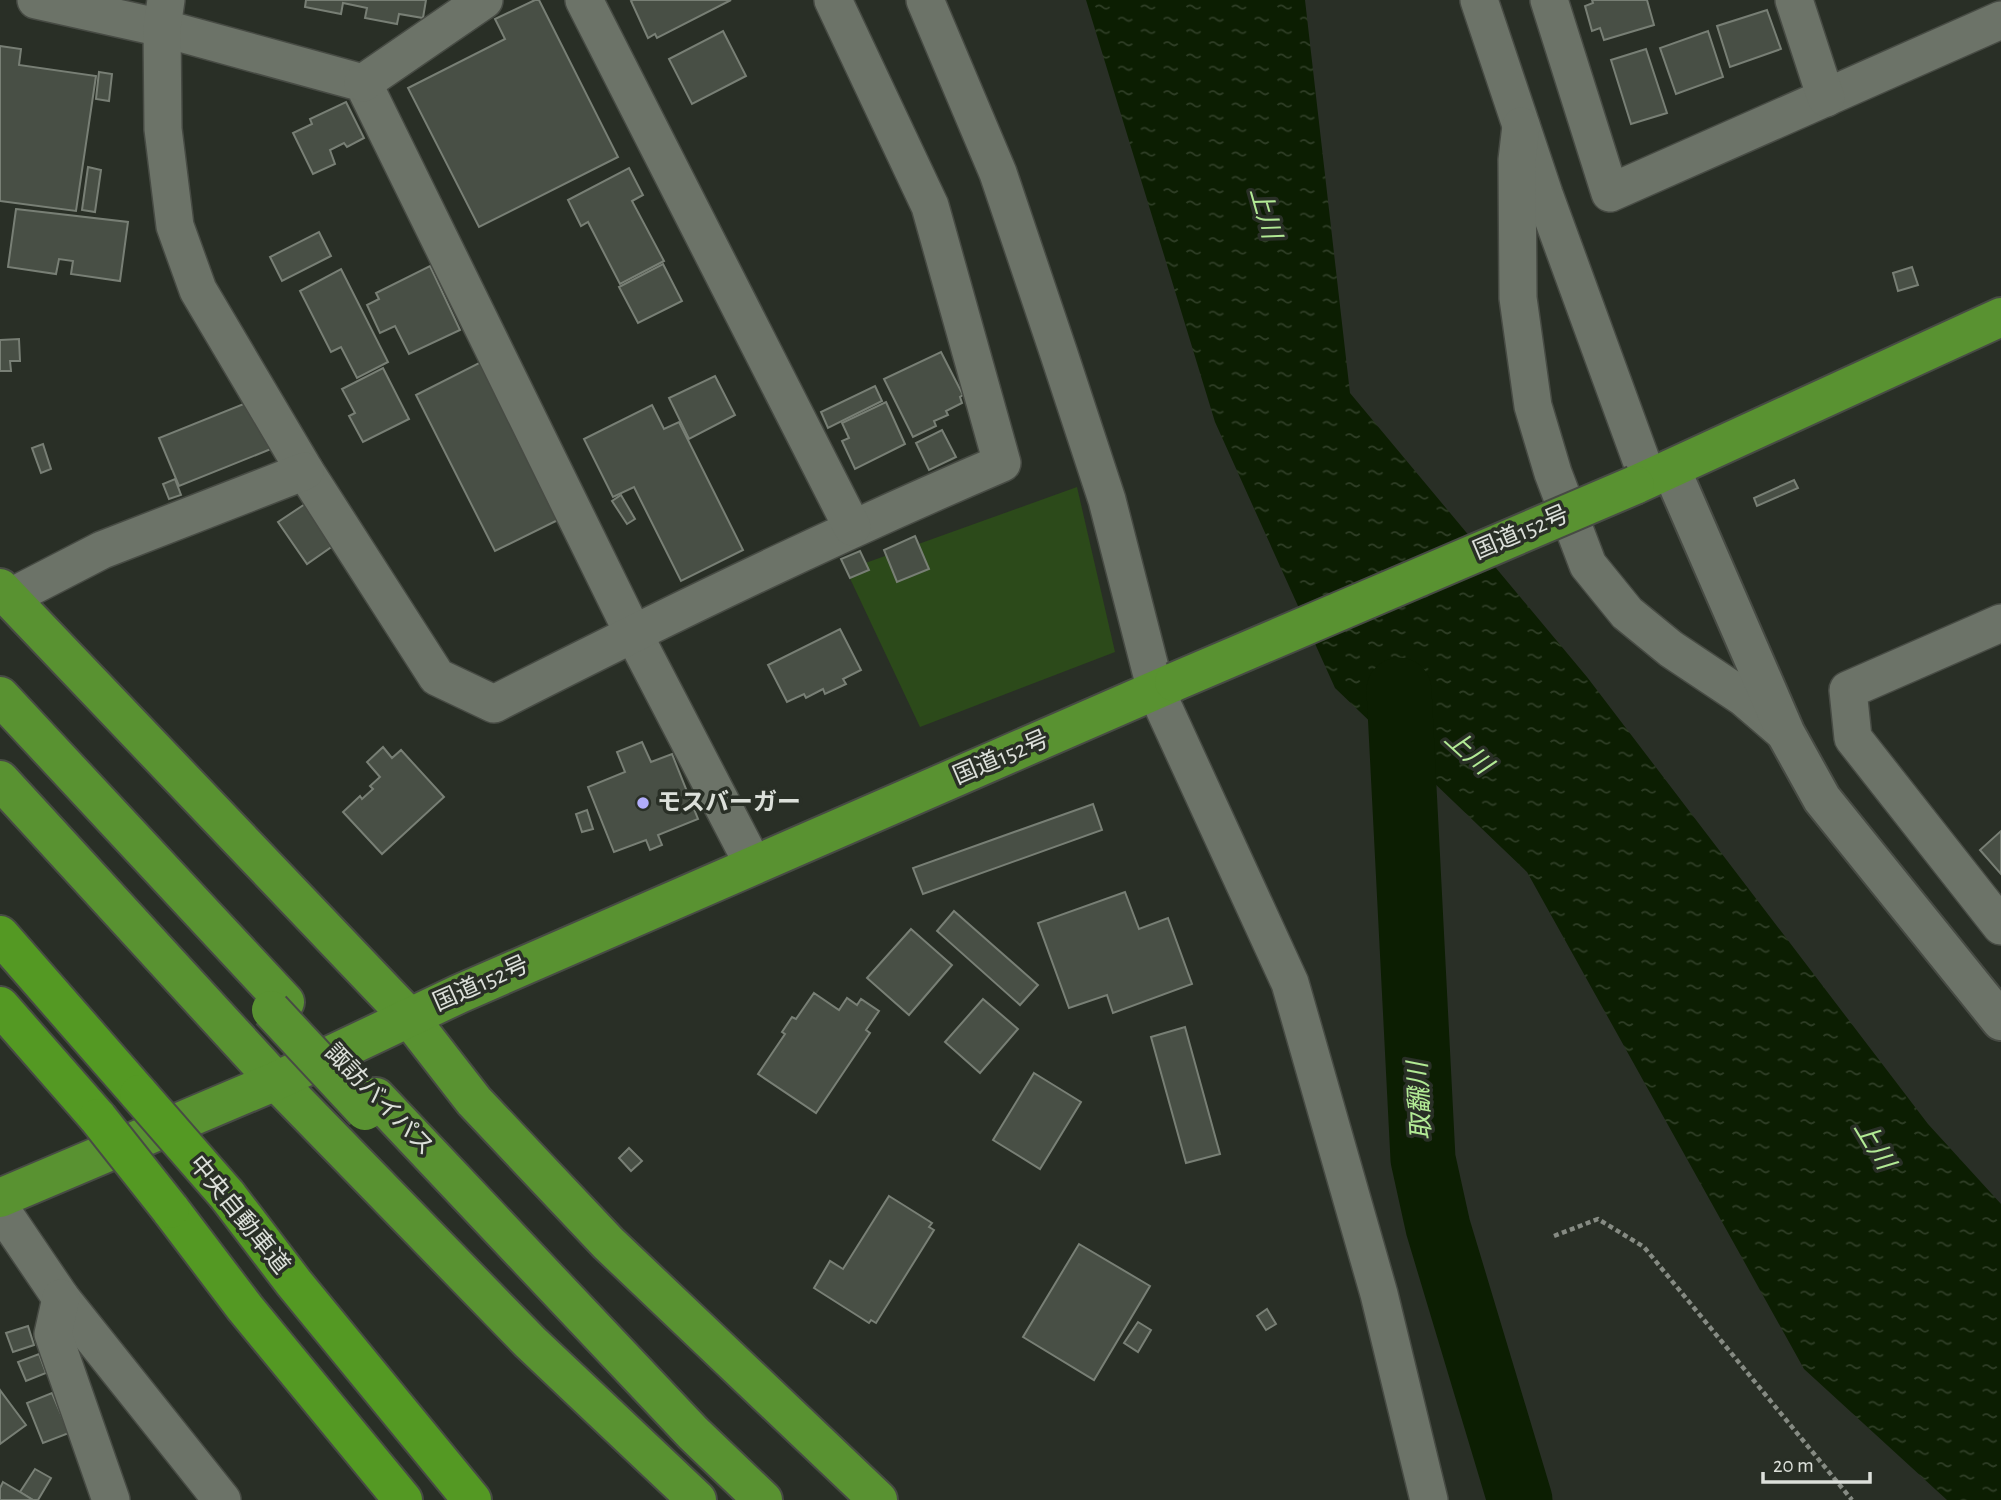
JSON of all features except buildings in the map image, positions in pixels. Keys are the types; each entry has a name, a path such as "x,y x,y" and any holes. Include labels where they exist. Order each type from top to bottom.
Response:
{"highway":[{"name":"国道152号","path":"0,1198 276,1082 408,1016 753,864 1651,478 2001,317"},
{"path":"4,593 408,1016 474,1101 608,1243 878,1500"},
{"name":"諏訪バイパス","path":"0,696 278,1006"},
{"name":"諏訪バイパス","path":"0,718 371,1104 693,1433 763,1500"},
{"path":"0,780 276,1082 530,1342 697,1500"},
{"name":"中央自動車道","path":"0,935 227,1195 294,1283 472,1500"},
{"name":"中央自動車道","path":"0,1006 98,1118 245,1308 403,1500"},
{"name":"諏訪バイパス","path":"371,1104 578,1343 734,1500"}],"street":[{"path":"36,0 164,14 363,83 633,632 753,864"},
{"path":"363,83 484,0"},
{"path":"584,0 852,527"},
{"path":"164,14 163,129 175,226 198,290 305,471 437,677 494,704 633,632 852,527 1002,463 930,206 833,0"},
{"path":"925,0 998,173 1107,500 1165,687 1290,983 1379,1294 1429,1500"},
{"path":"1479,0 1521,126 1651,478 1822,799 2001,1021"},
{"path":"1549,0 1609,193 2001,20"},
{"path":"1794,0 1826,98"},
{"path":"1521,126 1517,160 1518,298 1532,405 1553,473 1588,565 1627,613 1671,649 1743,697 1786,734"},
{"path":"4,593 102,550 305,471"},
{"path":"2001,623 1848,690 1853,738 2001,926"},
{"path":"0,1208 61,1297 222,1500"},
{"path":"61,1297 53,1334 111,1500"}],"path":[{"path":"1554,1236 1598,1219 1644,1247 1852,1500"}],"green space":[{"path":"1077,487 1115,652 920,727 846,570"}],"water":[{"name":"上川","path":"1086,0 1305,0 1350,393 1587,677 1928,1124 2001,1204 2001,1500 1947,1500 1804,1369 1527,872 1335,688 1215,422"}],"waterway":[{"name":"取飜川","path":"1399,690 1423,1159 1438,1227 1520,1500"}],"place":[{"name":"モスバーガー","path":"643,803"}]}
